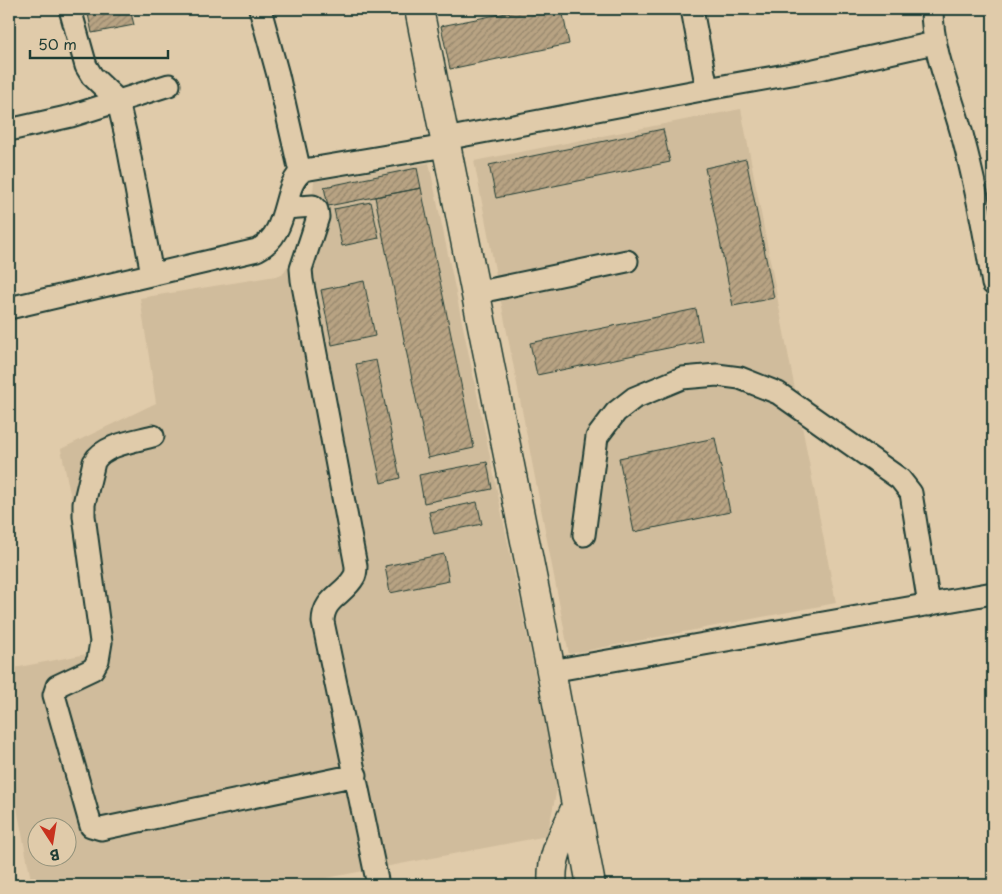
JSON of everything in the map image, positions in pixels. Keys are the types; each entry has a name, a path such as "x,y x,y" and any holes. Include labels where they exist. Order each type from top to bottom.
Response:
{"street":[{"path":"70,9 86,66 92,76 118,102 152,274"},
{"path":"260,9 278,75 300,172"},
{"path":"419,9 552,671 591,885"},
{"path":"692,9 707,89"},
{"path":"932,9 934,43 963,138 987,242 993,284"},
{"path":"9,308 257,250 270,242 277,231 294,182 300,172 310,168 707,89 814,70 934,43"},
{"path":"9,130 71,116 169,85"},
{"path":"285,208 313,206 318,217 301,270 302,280 356,566 355,576 328,604 323,614 323,622 378,885"},
{"path":"476,293 627,261"},
{"path":"584,535 597,437 616,412 634,398 682,378 717,375 740,378 778,393 900,479 911,493 929,605"},
{"path":"153,436 105,450 98,456 94,462 84,504 101,642 100,652 93,668 57,686 54,695 91,826 102,829 356,775"},
{"path":"552,671 993,593"},
{"path":"553,885 551,874 554,858 576,807"}],"shaded area":[{"path":"741,109 836,603 569,654 474,161"},
{"path":"429,163 558,784 547,836 290,885 32,885 28,866 78,866 78,816 28,816 28,864 9,767 9,669 102,651 61,449 156,403 140,298 282,275 309,233 314,181"}],"building":[{"path":"87,9 130,9 134,25 92,33"},
{"path":"526,9 562,9 569,44 450,69 441,26"},
{"path":"663,129 670,162 496,198 489,165"},
{"path":"746,159 774,298 733,306 705,168"},
{"path":"417,168 421,188 328,206 324,187"},
{"path":"421,188 474,448 428,458 375,197"},
{"path":"371,202 379,238 342,246 334,209"},
{"path":"364,281 375,336 332,345 321,290"},
{"path":"696,309 702,341 537,375 530,343"},
{"path":"376,360 400,478 381,483 356,364"},
{"path":"715,438 730,512 634,532 619,458"},
{"path":"487,462 492,489 424,503 419,475"},
{"path":"477,502 482,524 434,534 429,512"},
{"path":"444,554 449,581 390,593 385,566"}]}
